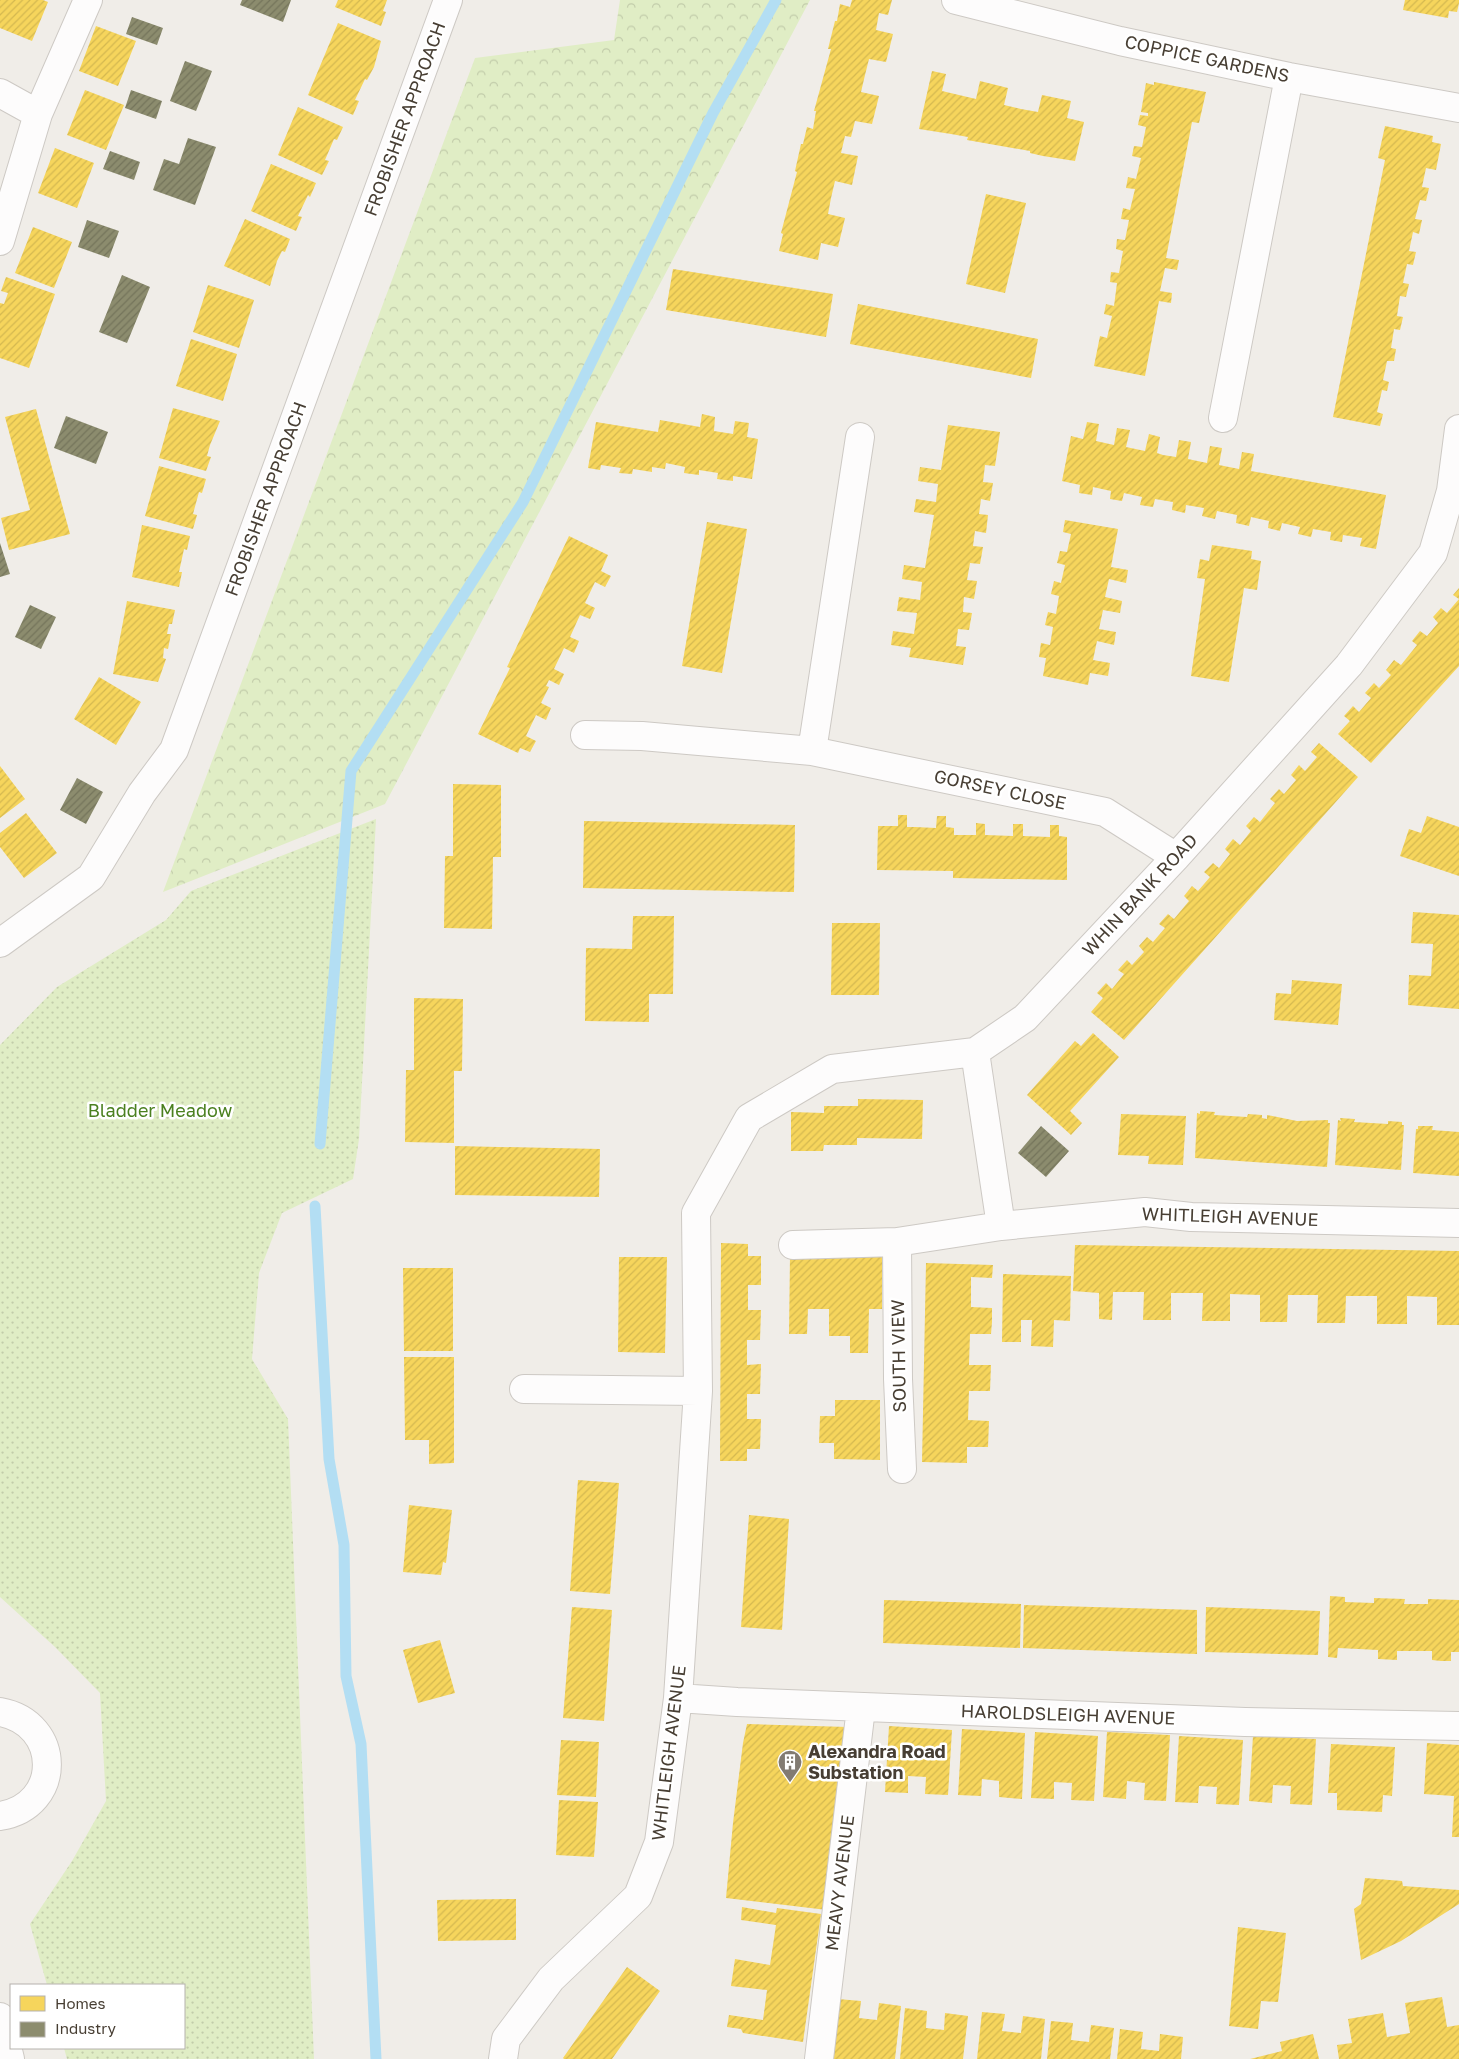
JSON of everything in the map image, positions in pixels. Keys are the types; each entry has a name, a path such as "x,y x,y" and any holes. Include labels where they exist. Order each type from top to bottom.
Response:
{"street":[{"path":"0,241 38,114 88,0"},
{"name":"FROBISHER APPROACH","path":"0,943 91,877 142,792 174,750 448,0"},
{"name":"COPPICE GARDENS","path":"956,0 1120,41 1289,78 1459,108"},
{"path":"1223,418 1289,78"},
{"path":"0,92 38,114"},
{"name":"WHIN BANK ROAD","path":"696,1214 749,1118 832,1070 975,1052 1025,1018 1176,857 1349,665 1433,553 1451,491 1459,429"},
{"path":"812,751 860,437"},
{"name":"GORSEY CLOSE","path":"585,735 642,736 812,751 1105,812 1176,857"},
{"path":"975,1052 1001,1226"},
{"name":"WHITLEIGH AVENUE","path":"793,1246 897,1242 1001,1226 1146,1212 1191,1217 1459,1223"},
{"name":"WHITLEIGH AVENUE","path":"503,2059 506,2039 551,1979 638,1896 660,1842 678,1698 698,1391 696,1214"},
{"name":"SOUTH VIEW","path":"897,1242 898,1379 902,1469"},
{"path":"524,1389 698,1391"},
{"name":"HAROLDSLEIGH AVENUE","path":"678,1698 862,1708 1245,1722 1459,1726"},
{"name":"MEAVY AVENUE","path":"819,2059 862,1708"},
{"path":"0,1712 15,1716 27,1723 37,1733 44,1746 47,1760 42,1788 34,1799 23,1808 0,1816"},
{"path":"0,2017 10,2059"}],"green space":[{"path":"620,0 810,0 385,804 163,892 475,58 614,40"},
{"name":"Bladder Meadow","path":"376,819 359,1139 353,1179 282,1213 259,1273 252,1359 288,1419 314,2059 67,2059 64,2049 185,2049 185,1984 47,1984 30,1924 72,1861 106,1801 100,1693 55,1647 0,1597 0,1045 57,987 166,920 191,891"}],"building: Homes":[{"path":"0,0 43,0 48,2 32,41 0,28"},
{"path":"338,0 387,0 383,11 386,12 381,26 335,7"},
{"path":"852,0 892,0 888,15 879,13 876,30 893,34 886,62 869,59 861,92 879,96 872,124 855,121 851,137 845,136 841,153 858,156 852,185 835,181 828,214 845,218 838,247 821,243 818,260 779,251 783,234 781,233 797,172 795,171 801,144 803,144 807,127 813,129 816,111 814,111 831,49 828,49 840,4 850,7"},
{"path":"1405,0 1459,0 1459,3 1457,12 1449,11 1448,18 1403,10"},
{"path":"338,23 381,41 374,67 367,80 365,79 355,100 359,101 353,115 308,95"},
{"path":"96,26 136,41 118,86 79,71"},
{"path":"932,71 946,74 942,91 976,99 980,81 1008,88 1004,105 1021,109 1038,112 1042,95 1071,101 1067,118 1084,122 1075,161 967,140 968,137 919,129"},
{"path":"1154,82 1206,92 1199,123 1192,122 1166,258 1179,260 1177,270 1165,268 1160,291 1172,293 1171,303 1159,301 1145,376 1094,366 1100,336 1107,338 1112,316 1104,314 1106,304 1114,306 1117,283 1110,282 1111,272 1119,273 1123,251 1116,249 1117,239 1125,240 1129,220 1121,219 1123,208 1130,210 1135,189 1126,188 1128,177 1136,179 1141,158 1132,156 1134,146 1142,147 1146,127 1138,125 1140,115 1148,116 1148,113 1141,112 1146,83 1154,85"},
{"path":"85,90 124,105 106,150 67,135"},
{"path":"298,107 343,127 337,140 334,139 325,160 329,161 322,175 278,155"},
{"path":"1385,126 1433,136 1432,142 1441,144 1436,170 1426,168 1422,187 1429,188 1426,201 1420,200 1415,219 1422,220 1419,234 1413,232 1409,251 1416,252 1413,265 1407,264 1403,283 1409,284 1406,297 1400,296 1397,316 1403,317 1400,330 1394,329 1391,348 1396,349 1394,361 1387,361 1383,380 1389,382 1387,391 1382,390 1377,412 1383,414 1380,426 1333,417 1385,160 1378,158"},
{"path":"55,148 94,163 77,208 38,193"},
{"path":"271,164 316,183 298,216 302,217 296,231 251,211"},
{"path":"986,194 1026,203 1005,293 966,284"},
{"path":"245,219 290,239 285,252 282,251 277,261 270,286 224,266"},
{"path":"33,227 72,242 54,288 15,273"},
{"path":"673,269 833,294 826,337 666,310"},
{"path":"6,277 55,294 29,368 0,358 0,303 4,304 8,293 1,291"},
{"path":"208,285 254,300 239,348 193,332"},
{"path":"858,304 1038,339 1031,378 850,344"},
{"path":"191,339 237,354 223,401 176,386"},
{"path":"173,408 220,421 210,445 207,456 211,457 206,471 159,458"},
{"path":"36,409 70,534 9,550 1,518 30,510 5,417"},
{"path":"702,414 715,417 714,431 733,434 735,421 749,423 747,437 758,439 752,479 733,476 733,481 717,479 718,473 699,470 699,475 684,473 685,467 666,463 665,469 652,467 652,472 633,469 632,474 619,473 621,468 601,465 600,470 588,468 596,422 658,432 660,420 700,427"},
{"path":"1087,422 1099,424 1096,441 1114,445 1117,428 1130,430 1126,447 1145,451 1149,434 1160,437 1157,453 1163,455 1176,457 1179,440 1191,442 1188,459 1207,463 1210,446 1222,448 1219,465 1239,469 1242,452 1254,454 1251,471 1386,495 1376,549 1360,546 1362,538 1343,535 1342,542 1330,540 1331,532 1313,529 1311,537 1298,534 1300,527 1282,523 1280,531 1268,528 1269,521 1251,517 1249,526 1236,523 1237,515 1217,511 1215,519 1202,516 1204,508 1186,505 1185,513 1172,510 1173,502 1155,499 1153,507 1140,505 1142,497 1124,493 1122,501 1110,499 1111,491 1093,487 1092,495 1079,493 1080,485 1062,481 1071,436 1083,439"},
{"path":"948,425 1000,432 995,466 985,465 983,482 993,483 990,501 981,499 979,514 988,515 986,533 975,531 973,546 983,547 980,564 970,563 967,580 977,581 974,599 964,597 963,612 972,613 969,630 958,629 956,646 966,647 963,665 909,657 911,648 891,645 893,631 914,634 917,613 897,611 899,597 920,600 922,582 902,579 904,565 925,568 934,515 914,512 916,499 936,502 938,484 918,481 920,467 941,470"},
{"path":"159,466 206,479 202,493 199,492 193,514 197,515 193,529 145,516"},
{"path":"1065,520 1118,529 1111,567 1128,570 1126,583 1109,579 1105,597 1122,601 1120,613 1103,610 1099,629 1116,632 1114,645 1097,641 1093,660 1110,663 1108,676 1090,673 1088,685 1043,676 1046,658 1039,657 1041,643 1050,645 1053,627 1045,625 1048,612 1056,614 1059,596 1051,594 1054,581 1061,583 1065,565 1057,563 1060,551 1067,552 1071,534 1063,532"},
{"path":"707,522 747,529 722,673 682,666"},
{"path":"142,525 190,536 187,550 184,549 179,572 182,572 179,587 132,577"},
{"path":"569,536 608,555 601,571 611,576 605,587 595,582 585,603 595,608 590,619 580,615 570,637 579,641 574,653 564,648 554,669 564,674 559,685 549,680 546,686 549,687 541,703 551,708 546,720 536,715 526,736 536,741 530,752 520,748 518,753 478,734 510,668 507,667"},
{"path":"1212,545 1252,551 1251,559 1261,561 1257,590 1244,588 1229,682 1191,676 1205,579 1197,578 1200,559 1209,561"},
{"path":"1459,588 1459,599 1453,595"},
{"path":"1459,599 1459,666 1371,763 1338,734 1350,721 1344,716 1353,706 1359,712 1371,698 1365,693 1374,683 1379,688 1391,675 1386,670 1394,660 1401,665 1417,645 1412,641 1420,631 1427,636 1438,623 1433,617 1441,608 1447,613"},
{"path":"127,601 175,610 172,624 169,624 167,634 171,634 168,649 164,648 163,658 166,659 158,682 113,674"},
{"path":"99,677 141,702 116,745 74,719"},
{"path":"1319,743 1358,777 1124,1040 1091,1012 1103,998 1097,993 1106,983 1112,989 1124,974 1118,970 1127,960 1132,965 1144,952 1139,946 1147,937 1153,942 1165,928 1159,924 1168,914 1174,919 1189,901 1184,896 1192,886 1198,891 1210,877 1204,872 1213,863 1219,868 1230,854 1225,849 1233,839 1240,845 1251,831 1246,826 1254,817 1260,822 1275,803 1270,799 1279,789 1284,794 1296,780 1291,775 1299,765 1305,771 1317,757 1311,752"},
{"path":"0,766 25,799 0,818"},
{"path":"453,784 501,785 501,857 493,857 492,929 444,928 445,856 453,856"},
{"path":"26,813 57,853 24,878 0,847 0,833"},
{"path":"898,815 907,815 907,827 936,828 937,816 946,816 946,827 954,828 954,835 976,835 976,823 985,824 985,835 1013,836 1013,824 1023,824 1023,836 1050,837 1050,825 1059,825 1059,836 1067,837 1067,880 953,878 953,871 877,870 878,826 898,826"},
{"path":"1427,816 1459,827 1459,876 1400,856 1409,829 1421,833"},
{"path":"584,821 795,825 794,892 583,888"},
{"path":"1413,912 1459,915 1459,1009 1408,1005 1409,975 1431,976 1433,944 1411,943"},
{"path":"633,916 674,916 673,994 649,994 649,1022 585,1021 586,948 632,949"},
{"path":"832,923 880,923 879,995 831,995"},
{"path":"1292,980 1342,984 1338,1025 1274,1020 1276,993 1291,994"},
{"path":"414,998 463,999 462,1071 454,1071 454,1143 405,1142 406,1070 414,1070"},
{"path":"1093,1033 1119,1057 1070,1111 1082,1123 1071,1135 1027,1095 1075,1041 1081,1046"},
{"path":"858,1099 923,1100 922,1139 857,1138 857,1145 824,1145 823,1151 791,1151 791,1112 824,1113 824,1106 858,1106"},
{"path":"1200,1111 1215,1112 1214,1115 1247,1117 1248,1114 1262,1115 1262,1118 1267,1119 1267,1115 1297,1121 1328,1120 1328,1123 1330,1123 1327,1167 1195,1158 1197,1113 1200,1114"},
{"path":"1121,1114 1186,1116 1183,1165 1148,1164 1149,1156 1118,1155"},
{"path":"1340,1118 1355,1119 1354,1122 1388,1124 1388,1121 1402,1122 1402,1125 1404,1125 1401,1170 1335,1165 1338,1120 1341,1121"},
{"path":"1418,1126 1433,1126 1432,1130 1459,1132 1459,1176 1413,1173 1416,1129 1418,1129"},
{"path":"455,1146 600,1149 599,1197 455,1195"},
{"path":"721,1243 748,1244 748,1256 761,1256 761,1285 748,1285 748,1310 761,1310 760,1340 747,1340 747,1365 761,1364 760,1394 747,1394 747,1419 761,1419 760,1449 747,1449 747,1461 720,1461"},
{"path":"1075,1245 1459,1251 1459,1325 1437,1325 1437,1297 1407,1296 1407,1324 1377,1324 1377,1296 1346,1296 1345,1323 1317,1323 1318,1295 1288,1295 1287,1322 1260,1322 1260,1295 1230,1294 1230,1321 1202,1321 1203,1293 1171,1293 1171,1320 1143,1320 1144,1292 1113,1292 1112,1320 1099,1319 1099,1293 1073,1291"},
{"path":"790,1256 882,1257 882,1309 869,1309 868,1353 850,1353 850,1336 829,1336 829,1309 808,1309 807,1334 789,1334"},
{"path":"619,1257 667,1257 665,1353 618,1352"},
{"path":"926,1263 993,1265 992,1278 971,1277 971,1307 992,1308 992,1322 991,1334 970,1334 969,1365 991,1365 990,1391 969,1391 968,1420 989,1421 988,1447 967,1447 967,1463 922,1462"},
{"path":"403,1268 453,1268 453,1351 404,1351"},
{"path":"1003,1274 1071,1276 1070,1321 1054,1320 1053,1347 1031,1346 1032,1320 1021,1320 1021,1342 1002,1342"},
{"path":"404,1357 454,1357 454,1463 429,1464 429,1440 405,1440"},
{"path":"835,1400 880,1400 880,1460 834,1459 834,1443 819,1443 820,1416 835,1416"},
{"path":"578,1480 619,1483 610,1594 570,1591"},
{"path":"409,1505 452,1510 446,1563 443,1562 441,1575 403,1572"},
{"path":"749,1515 789,1519 782,1630 741,1627"},
{"path":"1330,1596 1345,1597 1345,1602 1374,1603 1374,1598 1405,1599 1404,1604 1428,1604 1428,1599 1459,1600 1459,1652 1451,1652 1451,1661 1432,1660 1432,1651 1397,1651 1397,1660 1378,1659 1378,1650 1338,1648 1337,1658 1328,1657"},
{"path":"884,1600 1021,1604 1020,1648 883,1643"},
{"path":"1024,1605 1197,1610 1197,1654 1023,1648"},
{"path":"572,1607 612,1610 604,1721 563,1718"},
{"path":"1206,1607 1320,1611 1318,1655 1205,1652"},
{"path":"440,1640 455,1693 418,1703 403,1650"},
{"name":"Alexandra Road Substation","path":"747,1724 848,1727 827,1910 726,1898 733,1823"},
{"path":"889,1726 952,1730 948,1795 925,1794 926,1777 908,1776 908,1793 885,1792"},
{"path":"962,1729 1025,1733 1022,1799 999,1797 999,1781 982,1779 981,1796 958,1795"},
{"path":"1035,1732 1098,1736 1094,1801 1071,1800 1072,1783 1054,1782 1054,1799 1031,1798"},
{"path":"1107,1732 1170,1735 1166,1801 1144,1800 1145,1783 1127,1781 1126,1799 1103,1797"},
{"path":"1179,1736 1243,1740 1239,1805 1216,1804 1217,1787 1199,1786 1198,1803 1175,1802"},
{"path":"1253,1736 1316,1739 1312,1805 1290,1804 1291,1786 1273,1785 1272,1803 1249,1801"},
{"path":"561,1740 599,1742 596,1797 557,1795"},
{"path":"1427,1743 1459,1745 1459,1837 1452,1837 1454,1796 1424,1794"},
{"path":"1331,1744 1395,1747 1392,1796 1383,1795 1382,1812 1337,1810 1337,1793 1328,1793"},
{"path":"559,1800 598,1802 594,1857 556,1855"},
{"path":"1365,1878 1402,1881 1403,1886 1459,1890 1459,1904 1401,1941 1361,1960 1354,1909 1361,1904"},
{"path":"516,1899 516,1940 438,1941 437,1900"},
{"path":"742,1907 776,1913 777,1908 821,1914 803,2042 743,2033 741,2029 727,2027 729,2015 763,2020 767,1990 731,1986 735,1959 770,1965 776,1925 741,1920"},
{"path":"1238,1927 1286,1933 1278,2002 1261,2001 1258,2029 1229,2026"},
{"path":"627,1967 660,1991 612,2059 564,2059 563,2058"},
{"path":"1442,1997 1447,2027 1459,2025 1459,2059 1339,2059 1337,2045 1352,2043 1348,2019 1383,2013 1387,2037 1410,2033 1405,2003"},
{"path":"838,1999 861,2001 859,2018 877,2020 879,2003 901,2006 895,2059 832,2059"},
{"path":"905,2008 927,2011 926,2028 944,2030 945,2013 968,2016 963,2059 900,2059"},
{"path":"982,2012 1005,2014 1002,2031 1021,2033 1023,2016 1045,2019 1041,2059 977,2059"},
{"path":"1051,2021 1073,2023 1071,2040 1089,2042 1091,2025 1114,2028 1110,2059 1047,2059"},
{"path":"1120,2029 1143,2032 1141,2049 1159,2051 1160,2034 1183,2037 1181,2059 1117,2059"},
{"path":"1313,2034 1319,2059 1250,2059 1282,2051 1280,2042"}],"building: Industry":[{"path":"242,0 291,0 283,22 240,5"},
{"path":"132,17 163,28 157,45 126,34"},
{"path":"185,61 212,71 196,111 170,101"},
{"path":"131,90 162,101 156,119 125,108"},
{"path":"188,138 216,147 195,205 153,190 164,159 179,164"},
{"path":"110,151 140,162 134,180 103,169"},
{"path":"87,220 119,231 109,258 78,247"},
{"path":"122,275 150,287 127,343 99,332"},
{"path":"66,416 108,432 96,464 54,448"},
{"path":"0,543 10,574 0,577"},
{"path":"30,605 56,617 41,649 15,637"},
{"path":"77,778 103,792 86,824 60,810"},
{"path":"1041,1126 1069,1151 1046,1177 1018,1153"}],"waterway":[{"path":"320,1144 351,771 523,502 713,113 776,0"},
{"path":"315,1206 329,1459 344,1545 346,1676 361,1744 376,2059"}],"place":[{"name":"Alexandra Road Substation","path":"790,1783"}]}
